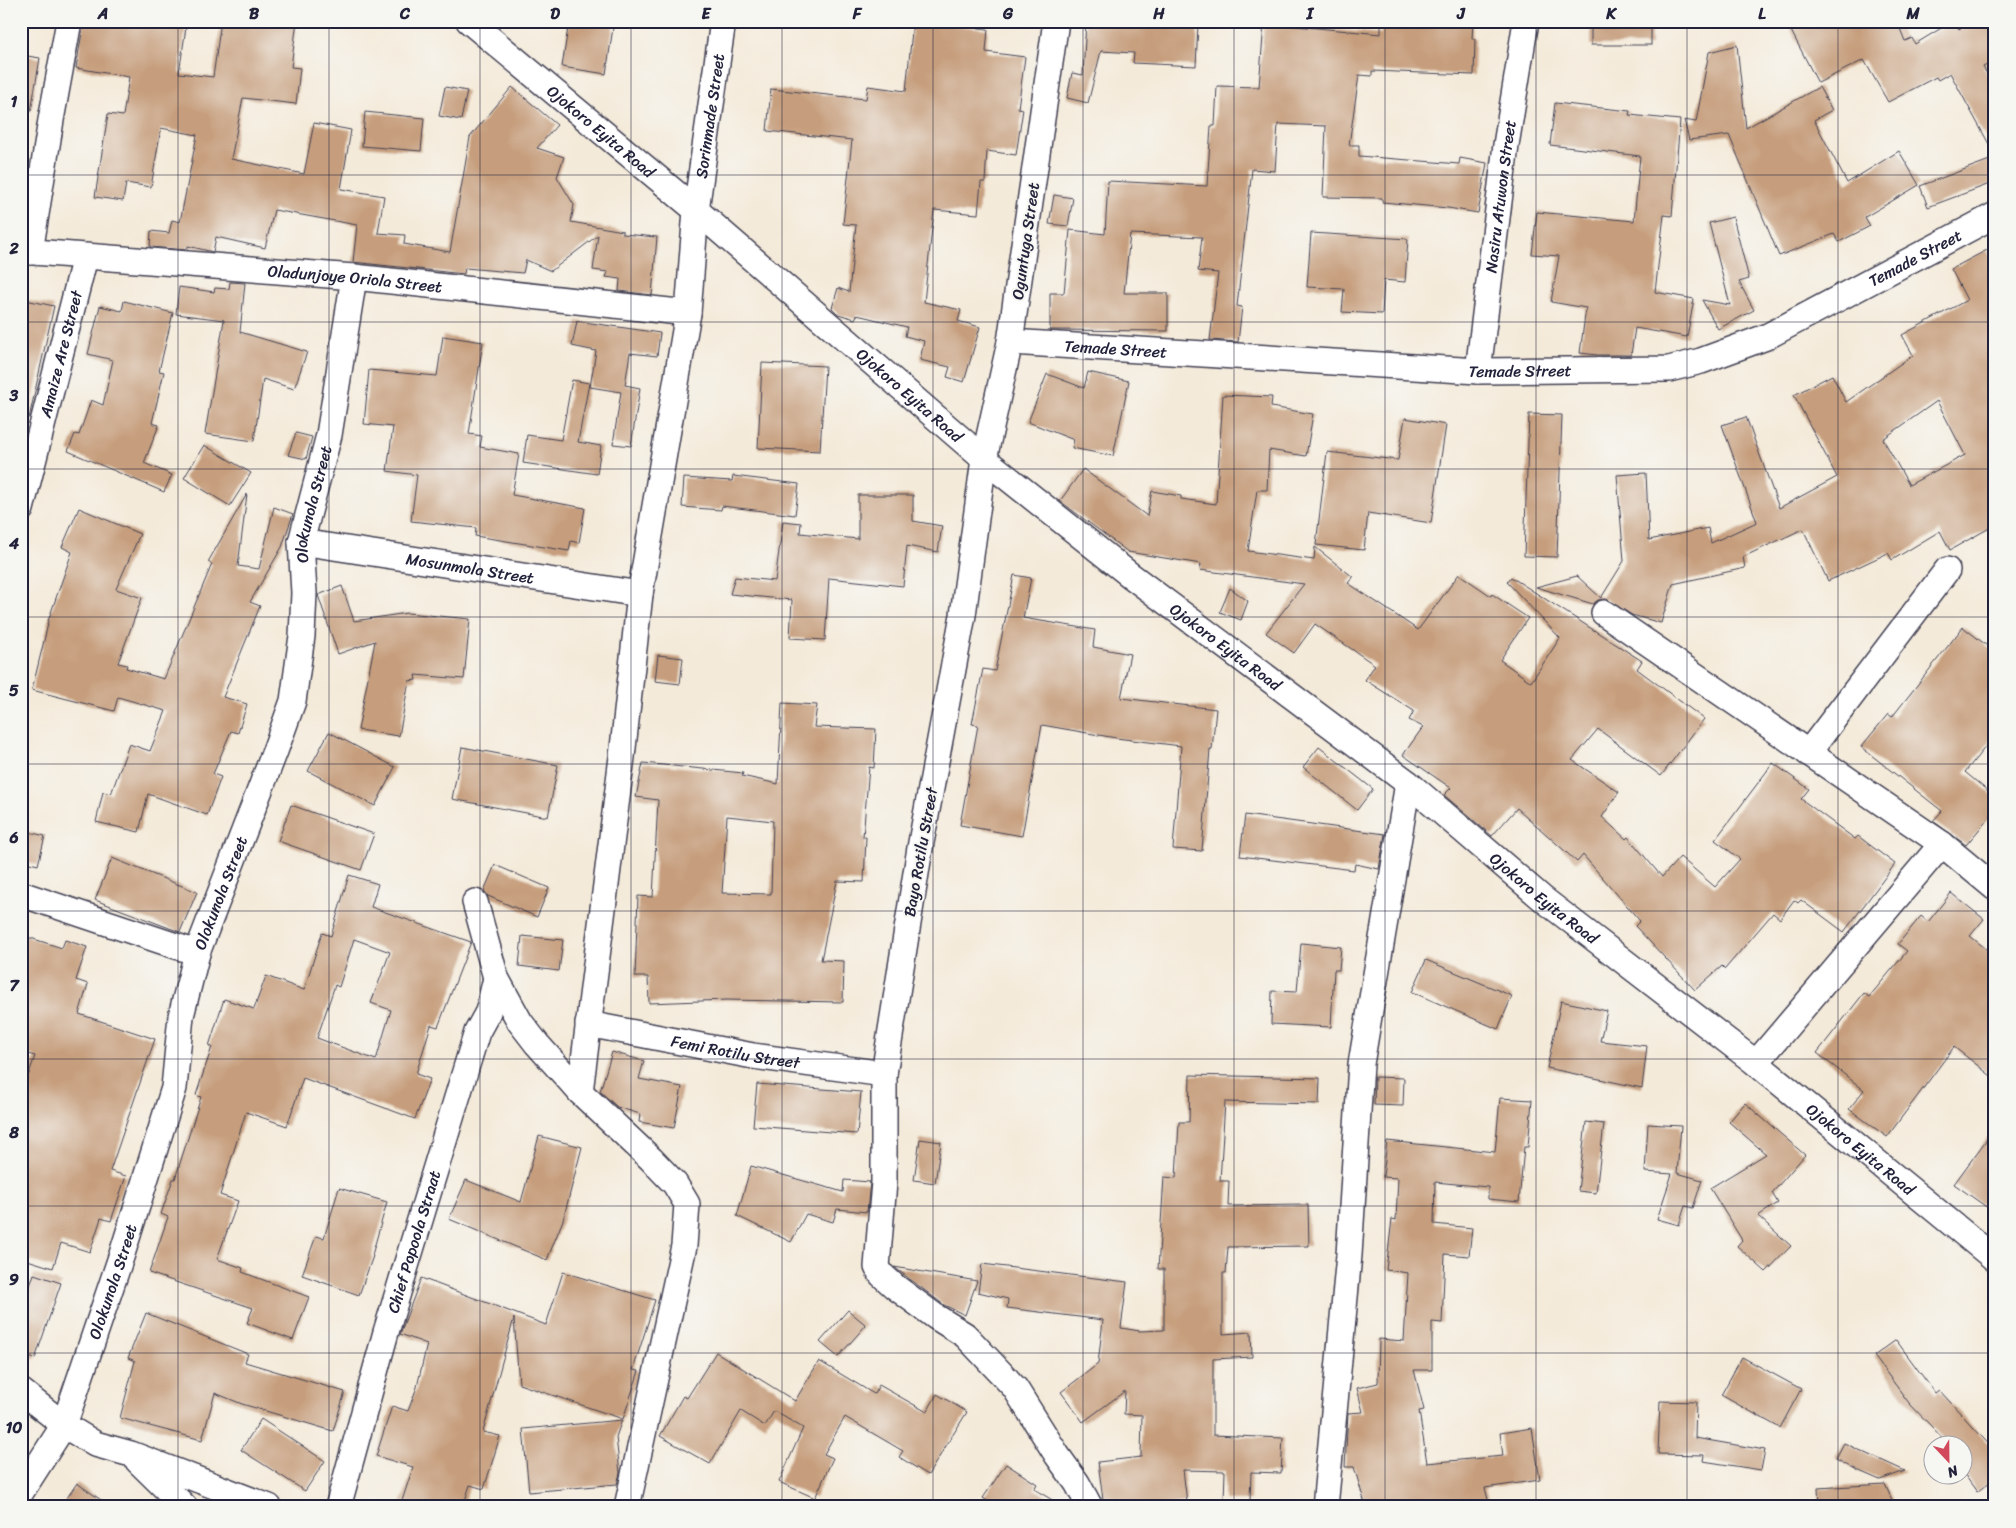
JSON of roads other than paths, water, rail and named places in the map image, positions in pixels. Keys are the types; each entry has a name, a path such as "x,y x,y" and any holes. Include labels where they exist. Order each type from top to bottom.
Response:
{"street":[{"path":"25,252 69,21"},
{"name":"Ojokoro Eyita Road","path":"470,21 696,210 984,459 1130,575 1408,783 1543,898 1756,1063 1995,1259"},
{"name":"Sorinmade Street","path":"580,1092 622,757 640,594 688,313 696,210 723,21"},
{"name":"Oguntuga Street","path":"984,459 1010,342 1056,21"},
{"name":"Nasiru Atuwon Street","path":"1478,371 1506,145 1526,21"},
{"name":"Temade Street","path":"1010,342 1478,371 1669,369 1701,361 1766,337 1995,215"},
{"name":"Oladunjoye Oriola Street","path":"25,252 354,277 688,313"},
{"name":"Amaize Are Street","path":"21,509 85,257"},
{"name":"Olokunola Street","path":"21,1492 64,1425 122,1254 174,1088 181,1016 197,952 276,751 293,700 303,618 304,593 300,542 329,435 354,277"},
{"name":"Bayo Rotilu Street","path":"984,459 963,615 920,848 884,1074 884,1182 877,1267 882,1275 936,1317 965,1335 1015,1388 1056,1455 1078,1483 1090,1507"},
{"name":"Mosunmola Street","path":"300,542 640,594"},
{"path":"1808,753 1947,570"},
{"path":"1604,613 1942,844 1995,888"},
{"path":"1325,1507 1349,1255 1361,1064 1408,783"},
{"path":"1756,1063 1942,844"},
{"path":"21,894 197,952"},
{"name":"Chief Popoola Straat","path":"474,902 496,978 520,1022 580,1092 675,1184 687,1204 684,1246 627,1507"},
{"name":"Chief Popoola Straat","path":"338,1507 389,1322 477,1032 488,1012 496,978"},
{"name":"Femi Rotilu Street","path":"588,1024 753,1056 884,1074"},
{"path":"21,1391 64,1425 96,1444 131,1454 269,1507"},
{"path":"131,1454 185,1507"}]}
